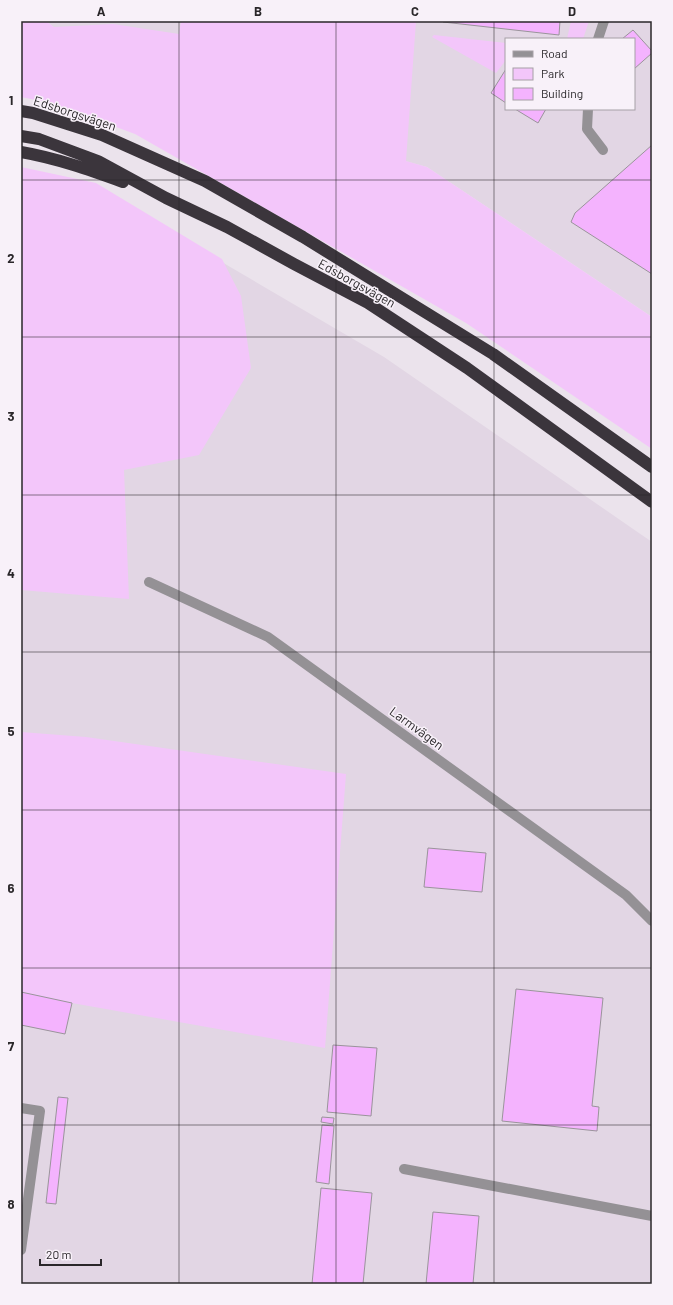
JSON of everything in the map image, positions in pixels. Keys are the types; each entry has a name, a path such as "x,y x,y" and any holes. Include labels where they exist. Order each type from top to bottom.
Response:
{"highway":[{"name":"Edsborgsvägen","path":"21,111 33,113 102,135 204,180 303,237 494,354 652,467"},
{"name":"Edsborgsvägen","path":"21,136 39,139 98,161 166,198 227,227 294,264 368,302 467,368 652,502"},
{"path":"21,152 44,156 94,171 166,198"}],"lane":[{"path":"598,38 604,21"},
{"path":"588,110 587,129 603,150"},
{"name":"Larmvägen","path":"149,582 268,637 626,895 652,921"},
{"path":"21,1108 40,1111 21,1250"},
{"path":"404,1169 652,1216"}],"shaded area":[{"path":"46,21 652,21 652,317 427,167 191,102 83,51"},
{"path":"21,179 114,199 384,357 652,542 652,1284 21,1284"}],"green space":[{"path":"21,21 46,21 54,27 113,24 179,34 181,21 416,21 406,161 427,167 652,317 652,449 466,323 135,134 51,103 21,97"},
{"path":"571,21 589,21 583,38 567,38"},
{"path":"434,35 505,43 505,61 496,73 432,37"},
{"path":"21,167 96,183 222,259 241,296 251,368 199,455 124,470 129,599 21,590"},
{"path":"21,732 86,737 346,774 325,1048 72,1003 21,992"}],"building":[{"path":"443,21 560,21 559,35"},
{"path":"633,30 652,51 652,53 635,68 635,38 623,38"},
{"path":"505,71 505,102 491,93"},
{"path":"517,110 545,110 538,123"},
{"path":"652,145 652,274 571,222 575,213"},
{"path":"428,848 486,853 482,892 424,887"},
{"path":"516,989 603,998 592,1106 599,1107 597,1131 502,1121"},
{"path":"21,992 72,1003 65,1034 21,1025"},
{"path":"333,1045 377,1048 371,1116 327,1112"},
{"path":"58,1097 68,1098 56,1204 46,1203"},
{"path":"322,1117 334,1118 333,1124 321,1122"},
{"path":"322,1125 334,1126 329,1184 316,1182"},
{"path":"321,1188 372,1193 363,1284 312,1284"},
{"path":"433,1212 479,1216 473,1284 426,1284"}]}
